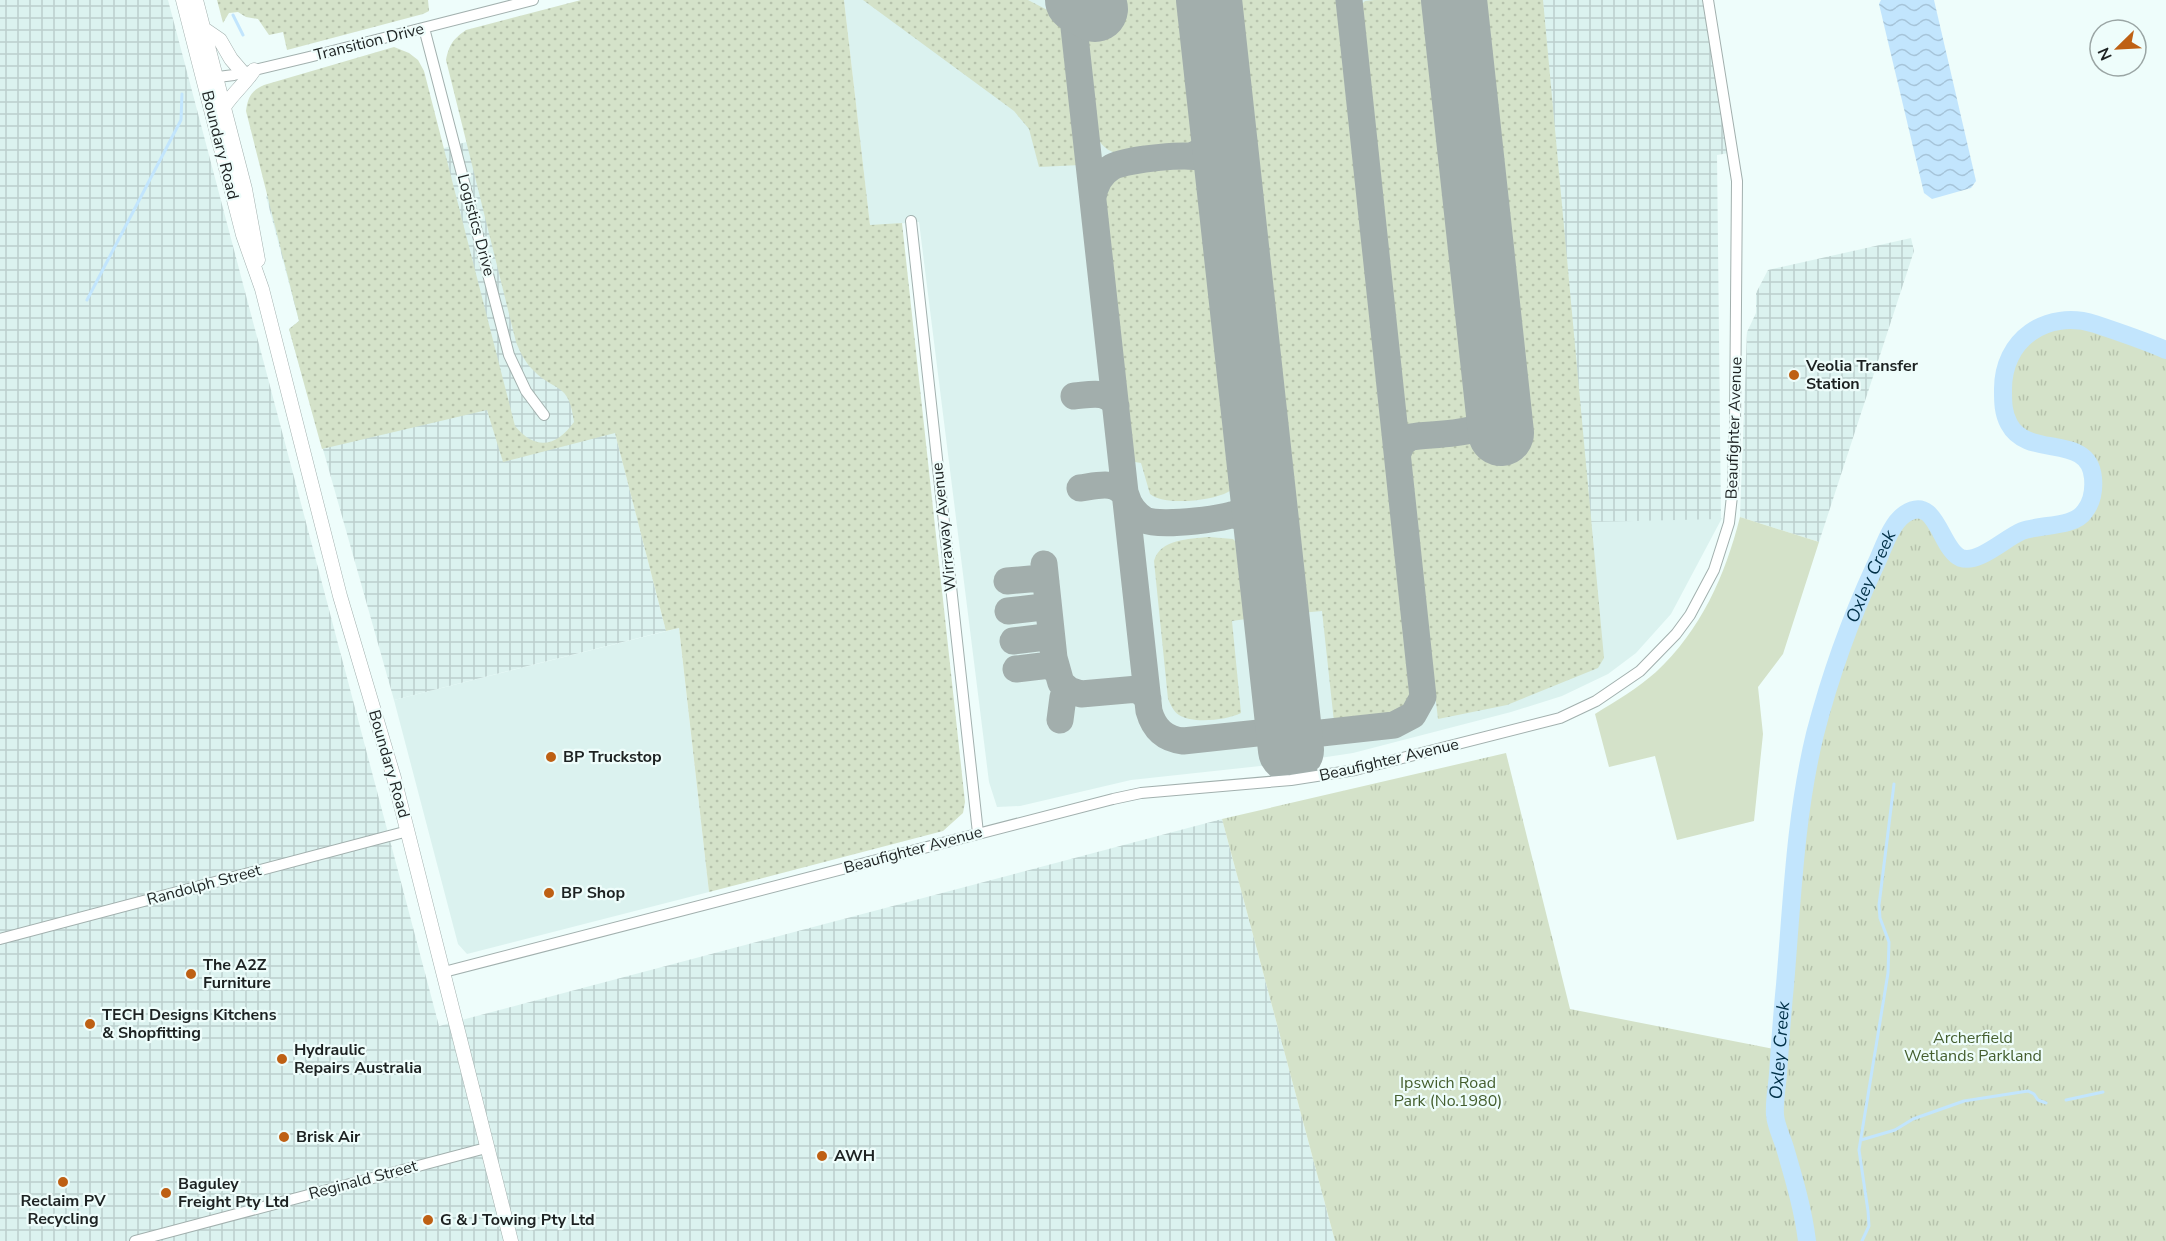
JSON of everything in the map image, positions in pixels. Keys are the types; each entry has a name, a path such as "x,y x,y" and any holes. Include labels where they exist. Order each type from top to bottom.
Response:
{"main road":[{"name":"Boundary Road","path":"183,0 210,78 224,107 252,219 262,289"},
{"name":"Boundary Road","path":"196,0 204,29 210,78 243,235 262,289 340,596 408,831 511,1241"},
{"path":"204,29 220,40 231,59 249,72 244,86 232,94 224,107"}],"street":[{"name":"Transition Drive","path":"210,78 249,72 533,0"},
{"name":"Beaufighter Avenue","path":"444,972 978,833 1141,793 1291,780 1355,770 1541,724 1596,701 1640,671 1676,634 1702,596 1714,570 1729,523 1733,487 1737,182 1731,130 1708,0"},
{"name":"Logistics Drive","path":"424,28 509,355 525,391 544,415"},
{"name":"Wirraway Avenue","path":"911,220 978,833"},
{"name":"Randolph Street","path":"0,939 408,831"},
{"name":"Reginald Street","path":"135,1241 486,1148"}],"shaded area":[{"path":"0,0 168,0 439,1026 1222,819 1335,1241 0,1241"},
{"path":"844,0 1544,0 1591,521 1722,518 1671,614 1636,653 1608,674 1562,696 1511,712 1353,753 1280,764 1131,780 1020,806 997,807 989,782 919,222 870,226"},
{"path":"1543,0 1702,0 1712,43 1729,153 1717,155 1721,519 1590,522"},
{"path":"529,125 611,417 666,631 394,700 289,329 299,321 266,196"},
{"path":"1911,238 1914,251 1819,542 1740,517 1747,332 1756,313 1756,293 1768,270"},
{"name":"BP Truckstop","path":"679,628 709,892 467,954 458,944 394,700"}],"green space":[{"path":"217,0 428,0 429,11 287,50 283,32 269,35 258,19 246,17 238,12 229,13 223,23"},
{"path":"581,0 844,0 870,225 902,223 965,802 963,813 943,831 709,892 679,628 666,631 615,433 503,462 487,410 322,449 289,329 299,321 246,111 251,95 264,85 394,47 409,53 418,60 424,71 515,426 523,434 538,442 553,441 574,422 572,409 569,400 560,389 530,367 516,342 446,60 452,43 466,30"},
{"path":"863,0 1028,0 1057,15 1065,23 1081,165 1039,167 1029,129 1014,111"},
{"path":"1101,0 1185,0 1199,142 1171,150 1123,154 1112,152 1100,141 1094,130 1085,32"},
{"path":"1233,0 1341,0 1416,686 1413,699 1407,708 1387,719 1337,724 1334,722 1322,611 1300,613"},
{"path":"1437,0 1440,5 1470,287 1463,302 1475,411 1465,422 1447,427 1412,428 1402,417 1357,9 1365,1"},
{"path":"1468,0 1543,0 1604,658 1598,668 1507,705 1438,719 1407,452 1410,447 1421,442 1524,431 1509,296 1499,283"},
{"path":"1188,164 1200,166 1205,172 1238,477 1232,489 1221,495 1200,500 1177,501 1157,498 1150,494 1141,463 1135,462 1130,448 1102,203 1106,190 1113,180 1123,174 1148,167"},
{"name":"Archerfield Wetlands Parkland","path":"2064,318 2094,324 2166,350 2166,1241 1335,1241 1222,819 1506,753 1570,1009 1779,1050 1798,827 1809,764 1835,667 1883,544 1892,528 1902,516 1914,509 1924,510 1931,516 1957,556 1965,560 1972,560 1987,554 2022,532 2061,523 2079,516 2090,501 2092,477 2083,456 2069,448 2036,444 2024,440 2011,428 2003,404 2003,376 2011,351 2027,335"},
{"path":"1740,517 1819,542 1783,654 1758,687 1763,734 1754,821 1677,840 1655,756 1609,767 1595,714 1649,678 1672,656 1686,638 1719,581"},
{"path":"1209,537 1233,539 1242,548 1246,548 1253,618 1232,621 1241,713 1219,719 1201,720 1179,715 1168,699 1154,561 1162,548 1169,544"}],"water":[{"path":"1881,0 1934,0 1976,181 1971,188 1932,199 1924,193 1879,4"}],"waterway":[{"path":"233,15 243,35"},
{"path":"87,300 181,120 182,94"},
{"name":"Oxley Creek","path":"1807,1241 1798,1194 1778,1128 1775,1100 1795,859 1808,765 1834,670 1857,607 1891,531 1905,514 1916,510 1924,511 1937,525 1954,553 1961,558 1968,559 1984,554 2022,531 2073,520 2080,516 2087,507 2091,500 2093,478 2089,464 2081,455 2070,450 2030,441 2018,435 2006,416 2003,395 2005,373 2010,356 2031,332 2060,321 2077,320 2140,339 2166,350"},
{"path":"1862,1241 1869,1226 1859,1150 1888,973 1889,942 1880,918 1879,905 1894,784"},
{"path":"1861,1140 1895,1130 1913,1119 1964,1101 2028,1091 2038,1100 2046,1103"},
{"path":"2066,1100 2103,1092"}],"taxiway":[{"path":"1071,0 1149,711 1161,732 1183,741 1277,731 1303,735 1394,725 1413,715 1423,697 1349,0"},
{"path":"1451,0 1459,52"},
{"path":"1192,156 1209,147 1220,128 1212,29"},
{"path":"1093,197 1101,176 1120,164 1175,156 1208,159 1215,163 1228,183 1239,275"},
{"path":"1398,453 1402,443 1411,437 1472,430 1492,419 1496,411 1497,399 1494,363"},
{"path":"1126,495 1135,512 1145,520 1153,522 1211,519 1245,510 1256,498 1260,482 1252,389"},
{"path":"1074,396 1103,395 1113,401 1116,406"},
{"path":"1080,488 1099,485 1112,486 1122,491 1126,497"},
{"path":"1231,515 1246,519 1257,527 1265,540 1273,573 1277,621"},
{"path":"1044,564 1054,658 1061,683 1069,690 1081,694 1138,689 1148,699"},
{"path":"1007,581 1041,578 1046,582"},
{"path":"1008,611 1043,607 1048,601"},
{"path":"1013,641 1046,637 1051,631"},
{"path":"1279,636 1290,720 1300,732 1311,734"},
{"path":"1016,669 1050,665 1057,672"},
{"path":"1060,720 1063,697 1072,692"}],"runway":[{"path":"1078,0 1095,9"},
{"path":"1209,0 1291,750"},
{"path":"1454,0 1501,433"}],"place":[{"name":"Veolia Transfer Station","path":"1794,375"},
{"name":"BP Truckstop","path":"551,757"},
{"name":"BP Shop","path":"549,893"},
{"name":"The A2Z Furniture","path":"191,974"},
{"name":"TECH Designs Kitchens & Shopfitting","path":"90,1024"},
{"name":"Hydraulic Repairs Australia","path":"282,1059"},
{"name":"Brisk Air","path":"284,1137"},
{"name":"AWH","path":"822,1156"},
{"name":"Reclaim PV Recycling","path":"63,1182"},
{"name":"Baguley Freight Pty Ltd","path":"166,1193"},
{"name":"G & J Towing Pty Ltd","path":"428,1220"}],"park label":[{"name":"Ipswich Road Park (No.1980)","path":"1448,1092"}]}
